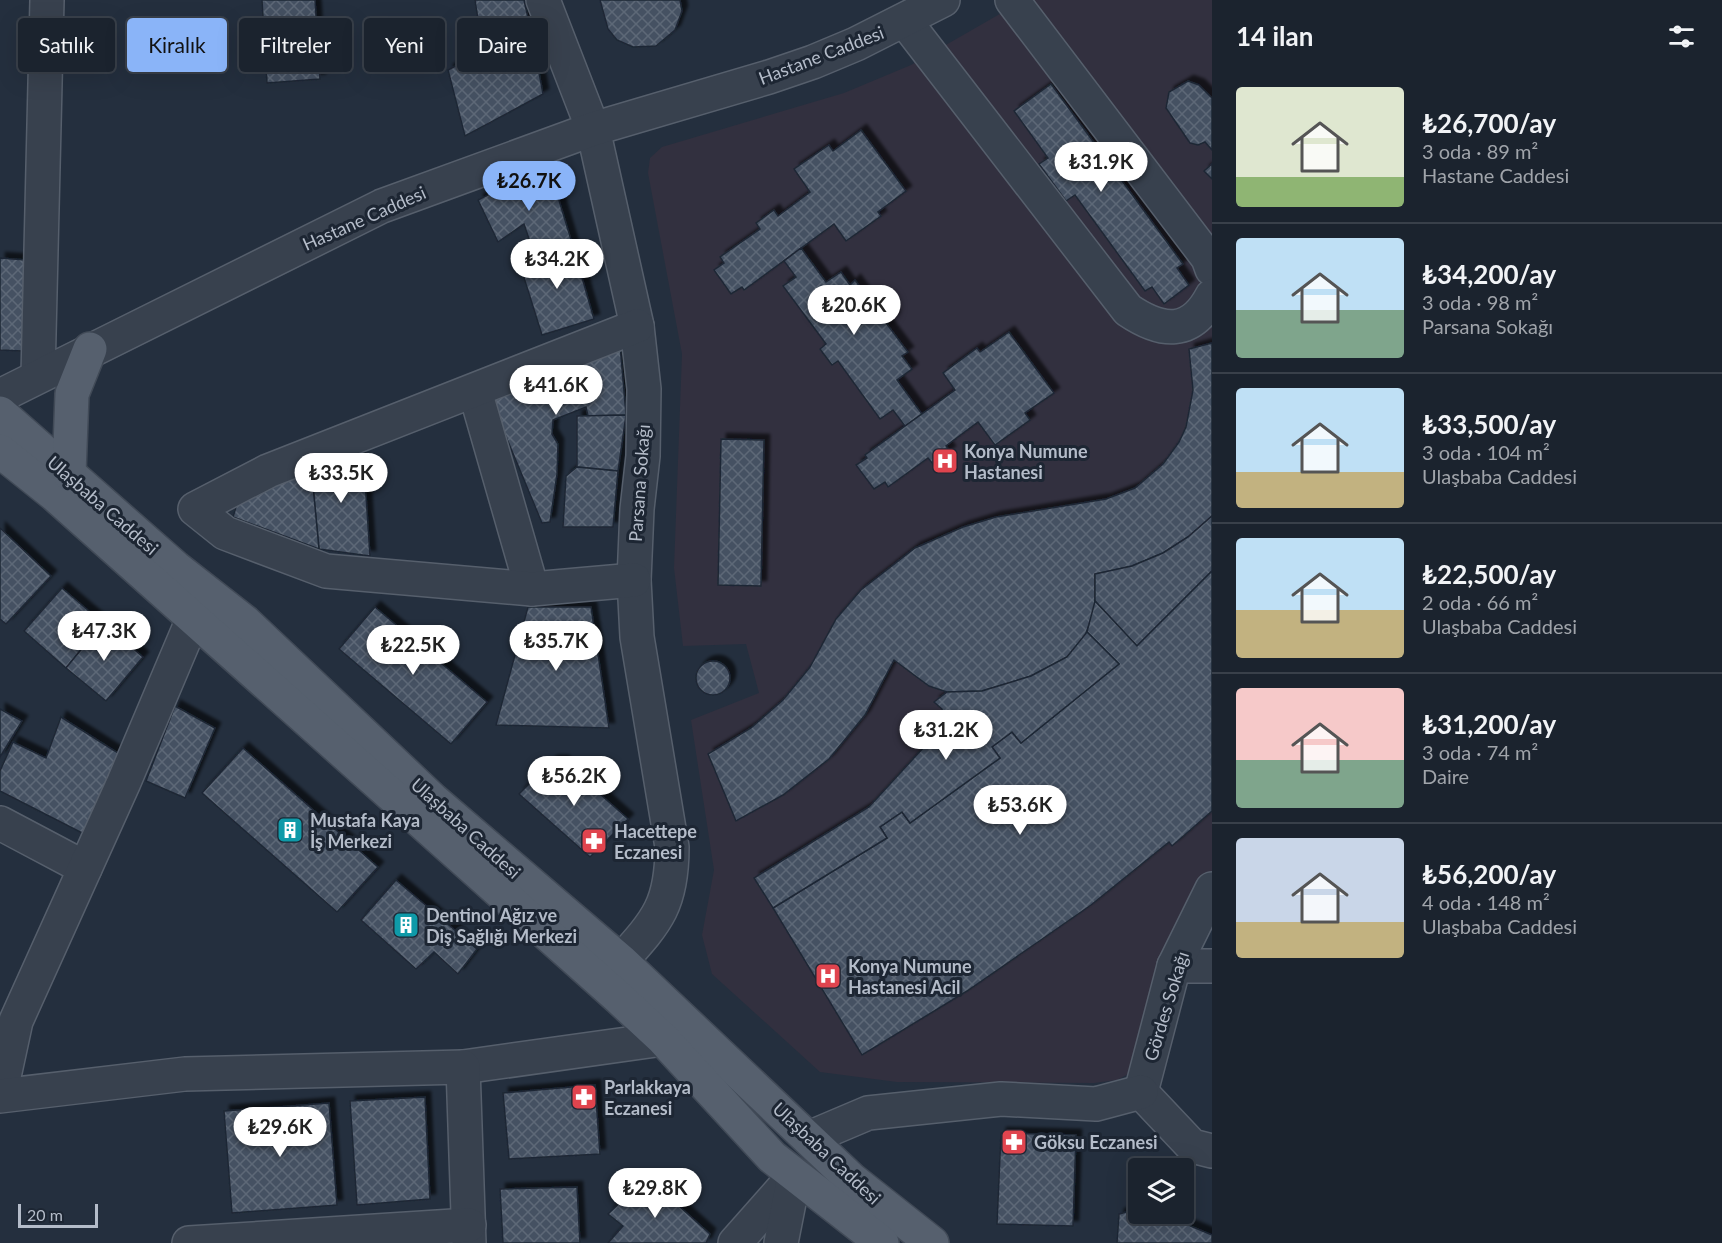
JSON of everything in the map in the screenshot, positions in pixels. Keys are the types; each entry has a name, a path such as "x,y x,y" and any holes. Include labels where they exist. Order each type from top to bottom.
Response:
{"main road":[{"path":"69,473 72,394 90,349"},
{"name":"Ulaşbaba Caddesi","path":"0,413 176,568 245,622 433,800 621,961 859,1186 932,1243"},
{"name":"Ulaşbaba Caddesi","path":"0,451 55,495 663,1039 772,1157 882,1243"}],"street":[{"path":"38,376 47,0"},
{"name":"Parsana Sokağı","path":"543,0 593,129 637,326 644,389 643,445 634,580 637,637 672,847 672,876 665,904 646,932 621,961"},
{"name":"Hastane Caddesi","path":"0,396 90,349 382,206 593,129 769,77 856,44 943,0"},
{"path":"1012,0 1209,258 1212,268"},
{"path":"905,21 1128,310 1146,322 1167,328 1187,325 1204,311 1212,296"},
{"path":"634,580 532,589 326,571 225,533 195,510 268,471 637,326"},
{"path":"475,391 532,589"},
{"path":"193,620 16,1021 0,1096 185,1074 463,1067 663,1039"},
{"path":"0,823 85,868"},
{"name":"Gördes Sokağı","path":"1141,1092 1174,966 1212,889"},
{"path":"1174,966 1212,966"},
{"path":"189,1243 469,1234 463,1067"},
{"path":"809,1138 868,1113 1001,1099 1096,1104 1141,1092 1192,1146 1212,1151"},
{"path":"735,1243 795,1175"},
{"path":"781,1243 795,1175"}],"shaded area":[{"name":"Konya Numune Hastanesi","path":"1024,0 1212,0 1212,919 1134,1071 1117,1080 1094,1083 897,1082 820,1072 712,974 702,935 714,870 691,720 759,693 746,644 683,646 674,568 682,354 648,173 650,158 662,147 844,93 911,65"}],"building":[{"path":"262,0 315,0 316,18 263,18"},
{"path":"475,0 524,0 528,18 478,18"},
{"path":"600,0 680,0 682,11 675,30 656,46 633,47 617,40 608,29"},
{"path":"457,65 457,72 539,72 543,94 465,136 448,70"},
{"path":"266,72 320,72 320,79 267,83"},
{"path":"1188,81 1199,85 1212,98 1212,150 1205,142 1198,145 1190,143 1166,108 1169,92"},
{"path":"1051,84 1183,264 1177,268 1189,285 1164,304 1152,287 1145,291 1075,195 1066,201 1039,164 1048,158 1014,111"},
{"path":"861,130 906,191 878,212 881,216 846,241 834,224 744,290 742,287 731,294 714,270 724,263 720,257 760,229 756,223 774,210 778,216 810,192 794,169 829,145 833,151"},
{"path":"548,164 572,243 535,257 524,224 498,242 478,200"},
{"path":"1212,164 1212,179 1204,171"},
{"path":"572,243 594,319 542,335 520,265"},
{"path":"801,248 826,282 841,272 850,285 855,280 877,310 885,304 894,317 886,323 908,352 902,356 912,369 897,380 922,414 905,426 893,410 880,419 838,361 832,365 820,349 826,344 783,286 796,277 784,261"},
{"path":"0,258 26,260 23,351 0,350"},
{"path":"1009,332 1054,393 1025,413 1030,420 995,445 978,422 946,446 950,451 933,464 928,458 888,487 885,482 874,489 856,465 867,458 865,455 955,390 943,373 977,348 980,352"},
{"path":"1212,343 1212,516 1188,537 1163,553 1132,566 1095,574 1095,608 1085,636 1067,657 1031,676 982,691 947,692 929,686 894,660 865,715 829,759 783,795 736,821 708,754 751,728 783,700 810,667 836,619 861,590 915,548 963,527 996,517 1106,499 1135,488 1163,464 1179,442 1186,427 1193,390 1189,349"},
{"path":"620,345 626,415 588,416 586,407 553,420 552,434 558,444 557,474 550,522 542,523 489,396"},
{"path":"626,415 618,471 577,467 577,416"},
{"path":"721,439 764,440 761,586 718,585"},
{"path":"355,446 365,480 370,556 319,549 311,465"},
{"path":"311,465 319,549 233,517 240,494"},
{"path":"577,467 618,471 613,527 563,527 566,476"},
{"path":"1212,516 1212,571 1137,646 1095,601 1095,574 1132,566 1163,553 1188,537"},
{"path":"0,528 51,576 6,624 0,619"},
{"path":"1212,571 1212,811 1172,846 1169,842 1091,905 967,991 862,1055 773,908 887,838 880,827 902,812 910,823 1000,758 992,747 1012,732 1021,743 1119,664 1087,632 1095,601 1137,646"},
{"path":"62,588 103,623 66,668 24,631"},
{"path":"375,607 487,702 451,744 339,649"},
{"path":"528,607 591,607 609,728 496,725"},
{"path":"103,623 143,657 106,701 66,668"},
{"path":"1087,632 1119,664 1021,743 1012,732 992,747 1000,758 910,823 902,812 880,827 887,838 773,908 754,878 869,807 935,735 931,731 942,719 942,709 934,702 947,692 982,691 1031,676 1067,657"},
{"path":"713,661 725,666 730,678 725,690 713,695 701,690 696,678 701,666"},
{"path":"175,706 215,728 185,798 146,781"},
{"path":"0,709 22,721 0,757"},
{"path":"61,717 126,758 90,837 0,791 0,771 13,742 46,758"},
{"name":"Mustafa Kaya İş Merkezi","path":"243,748 378,867 337,912 202,793"},
{"path":"552,761 563,761 628,819 590,857 519,794"},
{"name":"Dentinol Ağız ve Diş Sağlığı Merkezi","path":"396,880 477,949 458,974 434,952 416,969 361,920"},
{"path":"595,1085 600,1154 509,1159 503,1093"},
{"path":"425,1097 430,1199 357,1205 350,1101"},
{"path":"329,1103 337,1205 232,1213 224,1111"},
{"path":"1001,1133 1076,1135 1073,1226 997,1224"},
{"path":"647,1177 710,1234 706,1243 608,1243 623,1226 608,1214"},
{"path":"577,1187 580,1243 503,1243 500,1189"},
{"path":"1128,1212 1128,1224 1186,1224 1212,1235 1212,1243 1117,1243 1119,1214"}],"place":[{"name":"Konya Numune Hastanesi","path":"945,461"},
{"name":"Mustafa Kaya İş Merkezi","path":"290,830"},
{"name":"Hacettepe Eczanesi","path":"594,841"},
{"name":"Dentinol Ağız ve Diş Sağlığı Merkezi","path":"406,925"},
{"name":"Konya Numune Hastanesi Acil","path":"828,976"},
{"name":"Parlakkaya Eczanesi","path":"584,1097"},
{"name":"Göksu Eczanesi","path":"1014,1142"}]}
